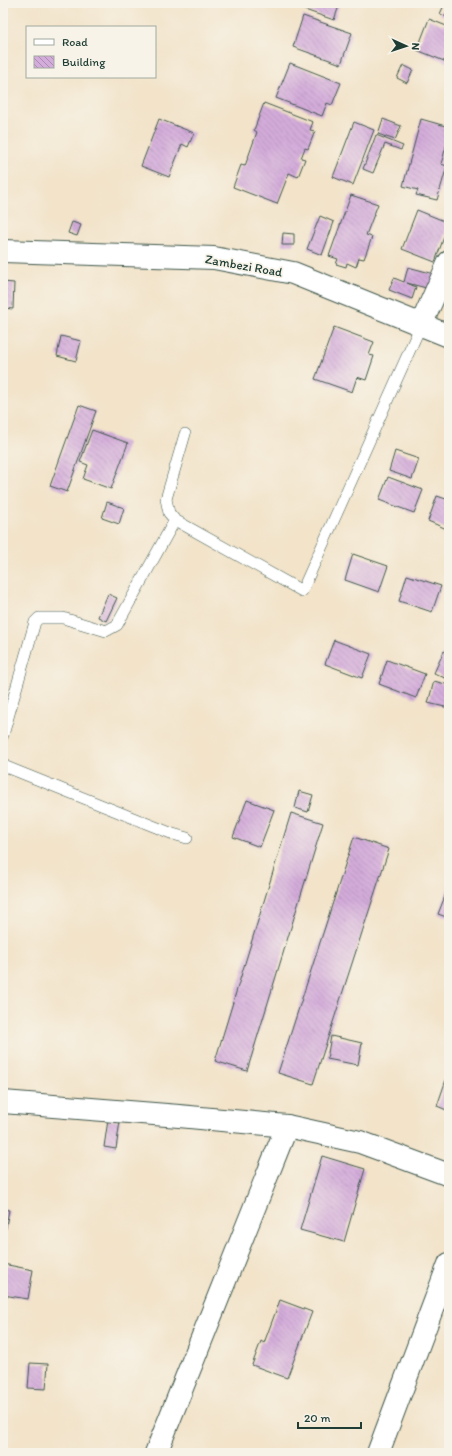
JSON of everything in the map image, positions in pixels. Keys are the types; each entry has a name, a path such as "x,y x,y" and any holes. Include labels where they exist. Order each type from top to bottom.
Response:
{"street":[{"name":"Zambezi Road","path":"3,251 214,258 293,273 449,336"},
{"path":"421,325 449,262"},
{"path":"3,1102 287,1126 360,1142 449,1175"},
{"path":"156,1453 287,1126"},
{"path":"378,1453 449,1264"}],"lane":[{"path":"184,434 166,499 169,513 175,520 302,591 421,325"},
{"path":"3,735 34,622 39,618 64,618 106,631 117,625 175,520"},
{"path":"3,763 4,766 165,832 187,838"}],"building":[{"path":"305,3 340,3 334,20 302,9"},
{"path":"445,3 449,3 449,18 440,14"},
{"path":"303,16 352,33 341,64 293,47"},
{"path":"429,19 449,27 449,63 417,50"},
{"path":"290,63 341,83 332,105 327,103 322,116 276,98"},
{"path":"403,65 413,70 407,83 397,78"},
{"path":"264,103 313,122 310,130 315,131 308,149 305,148 301,158 305,159 298,177 289,173 277,204 233,187 241,165 245,166 257,132 254,130"},
{"path":"159,119 194,133 188,147 182,144 169,177 141,166"},
{"path":"383,119 401,126 395,140 378,134"},
{"path":"421,119 449,127 449,136 441,164 447,166 437,200 416,195 418,190 403,186"},
{"path":"354,122 374,130 353,185 333,177"},
{"path":"376,135 403,146 401,150 385,144 373,173 363,169"},
{"path":"351,195 378,204 366,235 372,237 364,259 359,258 356,267 347,263 346,267 336,264 338,259 329,256"},
{"path":"417,210 449,223 435,262 402,249"},
{"path":"320,216 334,222 322,255 307,249"},
{"path":"72,222 81,225 77,236 68,233"},
{"path":"283,233 294,234 294,245 282,245"},
{"path":"408,267 438,275 434,290 407,283 416,287 412,299 389,290 394,278 404,282"},
{"path":"3,282 14,283 13,309 3,308"},
{"path":"334,327 374,342 369,355 374,356 366,380 357,377 352,392 315,379"},
{"path":"61,336 81,341 76,361 57,356"},
{"path":"79,405 96,411 67,492 50,486"},
{"path":"92,430 128,443 111,489 83,479 88,465 80,462"},
{"path":"395,451 419,459 412,479 389,471"},
{"path":"388,477 423,490 414,513 379,500"},
{"path":"437,496 449,500 449,530 428,521"},
{"path":"107,502 124,508 119,524 102,518"},
{"path":"353,554 388,566 379,592 345,580"},
{"path":"407,575 441,586 432,612 399,601"},
{"path":"108,594 117,598 106,621 98,617"},
{"path":"334,640 371,654 362,678 325,664"},
{"path":"444,651 449,654 449,680 434,673"},
{"path":"387,660 425,674 416,698 379,684"},
{"path":"434,681 449,685 449,708 428,703"},
{"path":"299,791 313,795 308,812 295,808"},
{"path":"247,800 274,810 260,847 233,837"},
{"path":"291,813 323,823 247,1071 215,1061"},
{"path":"354,837 389,849 313,1084 278,1073"},
{"path":"449,886 449,918 438,914"},
{"path":"331,1036 362,1043 358,1065 327,1059"},
{"path":"449,1071 449,1111 437,1106"},
{"path":"108,1120 120,1121 116,1149 104,1147"},
{"path":"322,1156 365,1169 344,1242 300,1230"},
{"path":"3,1209 9,1210 4,1238 3,1238"},
{"path":"3,1264 33,1270 28,1299 3,1295"},
{"path":"280,1300 312,1312 287,1378 252,1365 261,1341 264,1343"},
{"path":"30,1363 48,1364 46,1389 28,1388"}]}
